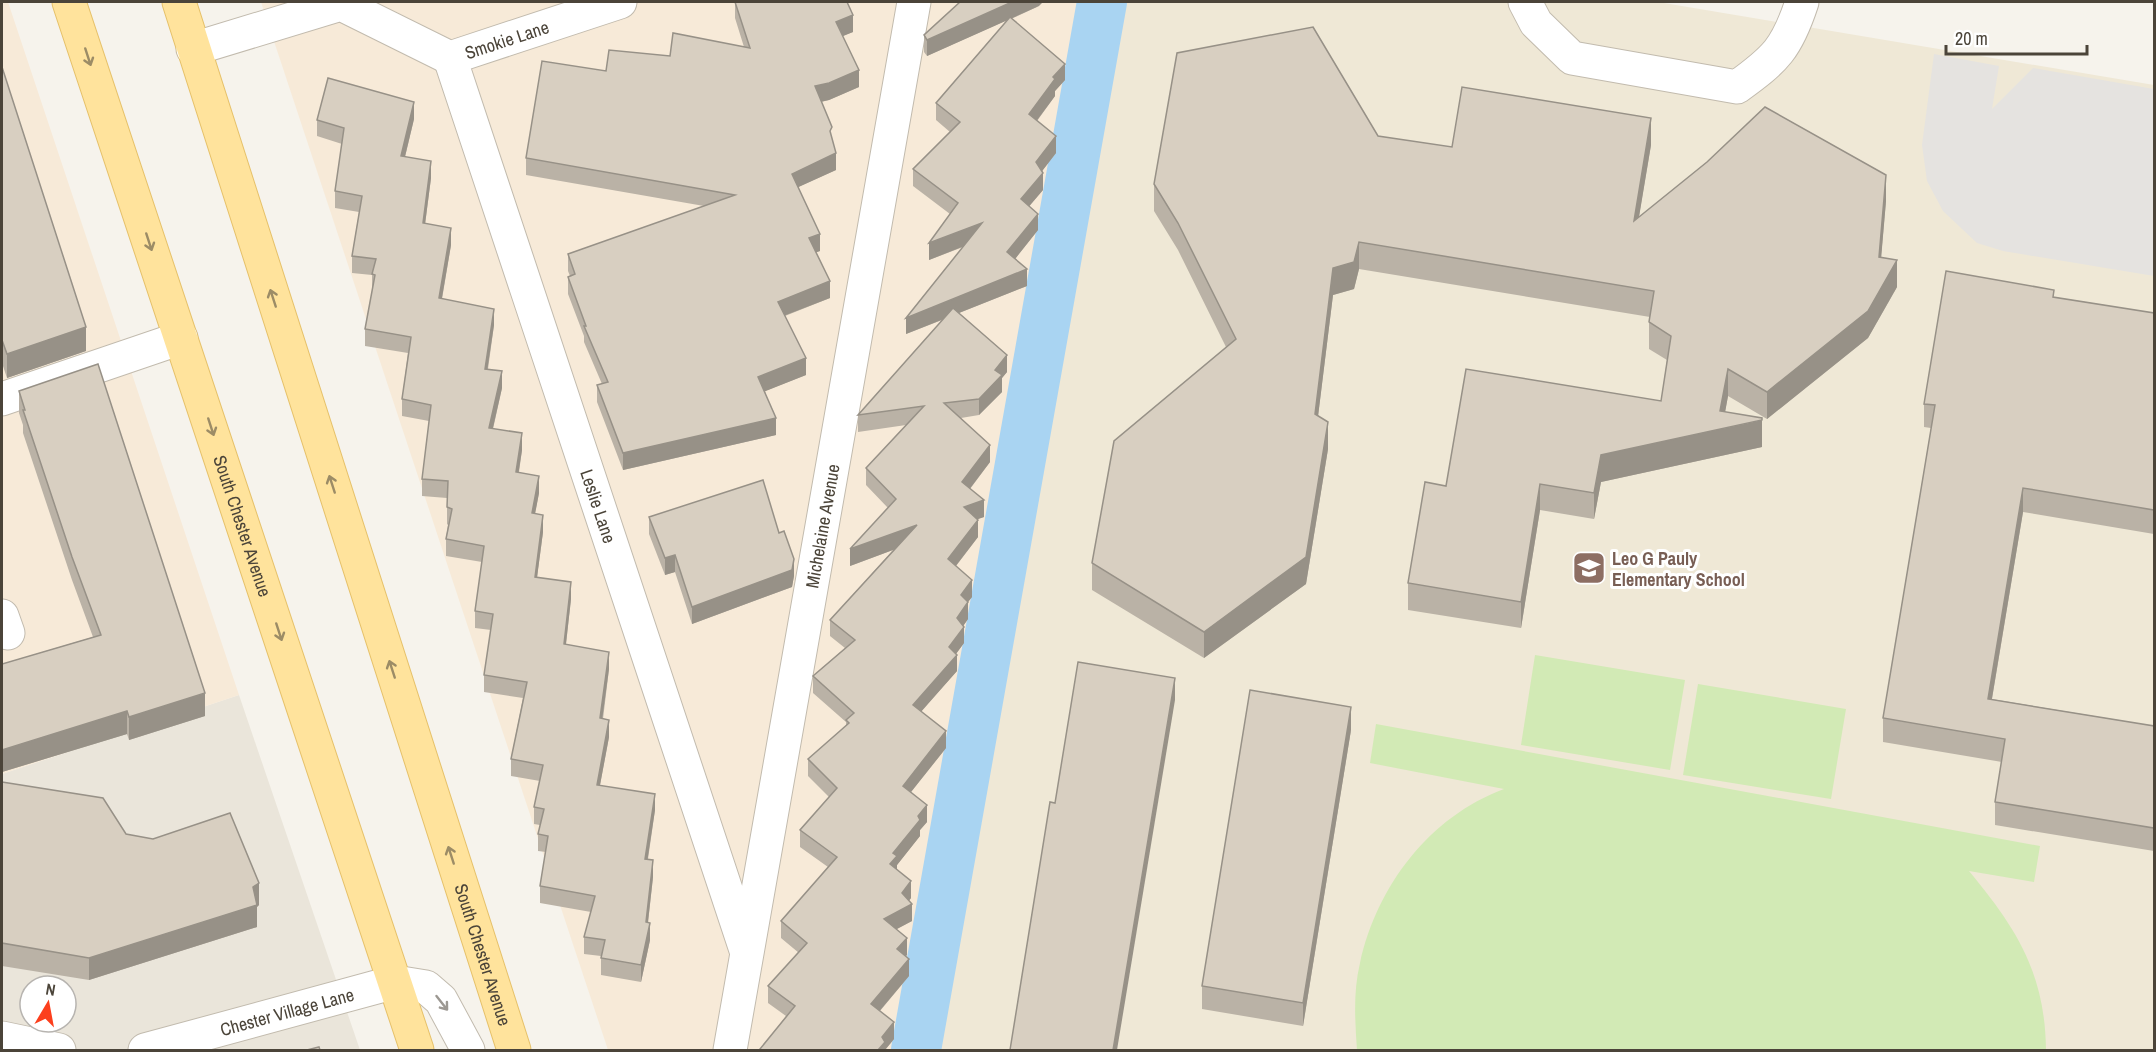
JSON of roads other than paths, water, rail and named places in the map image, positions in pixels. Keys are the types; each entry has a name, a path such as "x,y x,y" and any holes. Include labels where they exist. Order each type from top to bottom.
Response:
{"main road":[{"name":"South Chester Avenue","path":"69,2 417,1050"},
{"name":"South Chester Avenue","path":"179,2 514,1050"}],"street":[{"name":"Smokie Lane","path":"194,50 341,4 450,58 620,2"},
{"name":"Michelaine Avenue","path":"730,1050 914,2"},
{"path":"1526,2 1536,23 1572,58 1737,87 1767,66 1791,35 1802,2"},
{"name":"Leslie Lane","path":"450,58 747,955"},
{"path":"2,399 181,338"},
{"path":"395,982 426,987 441,999 468,1050"},
{"name":"Chester Village Lane","path":"145,1050 395,982"},
{"path":"2,1038 59,1050"}],"waterway":[{"path":"916,1050 1102,2"}],"place":[{"name":"Leo G Pauly Elementary School","path":"1589,568"}]}
